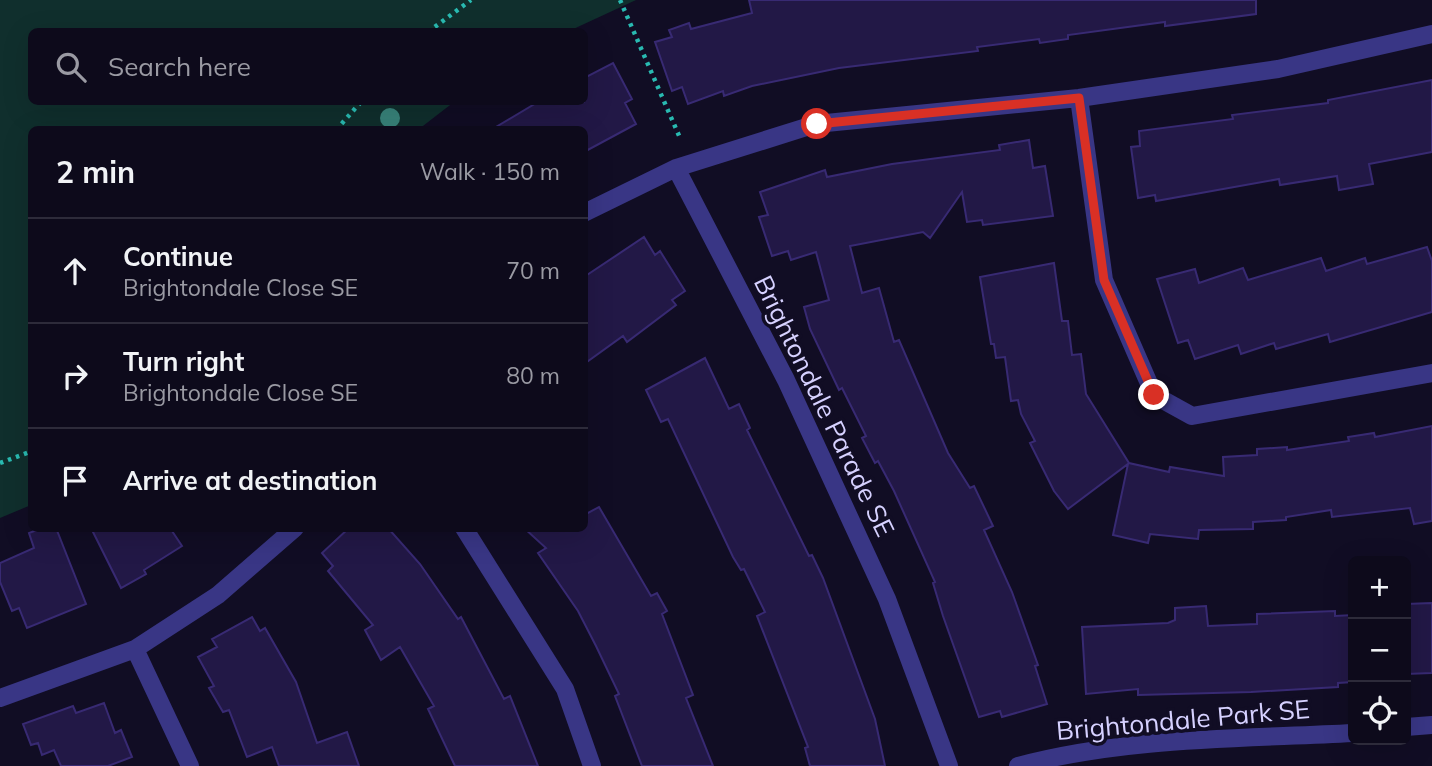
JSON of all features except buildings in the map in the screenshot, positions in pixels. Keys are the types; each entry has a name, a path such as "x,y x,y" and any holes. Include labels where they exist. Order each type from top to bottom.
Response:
{"street":[{"path":"588,211 676,168 817,124 1079,98 1278,69 1432,34"},
{"path":"1079,98 1104,280 1154,395 1192,416 1432,373"},
{"name":"Brightondale Parade SE","path":"676,168 786,380 887,599 949,766"},
{"path":"0,698 135,649 218,595 290,532"},
{"path":"467,532 565,689 592,766"},
{"path":"135,649 190,766"},
{"path":"1411,726 1432,724"},
{"name":"Brightondale Park SE","path":"1018,766 1071,752 1174,742 1348,733"}],"path":[{"path":"433,28 471,0"},
{"path":"620,0 680,138"},
{"path":"340,126 358,105"},
{"path":"0,463 28,452"}],"green space":[{"path":"0,0 636,0 575,28 28,28 28,105 450,105 423,126 28,126 28,506 0,518"}],"route":[{"path":"817,124 1079,98 1104,280 1154,395"}]}
